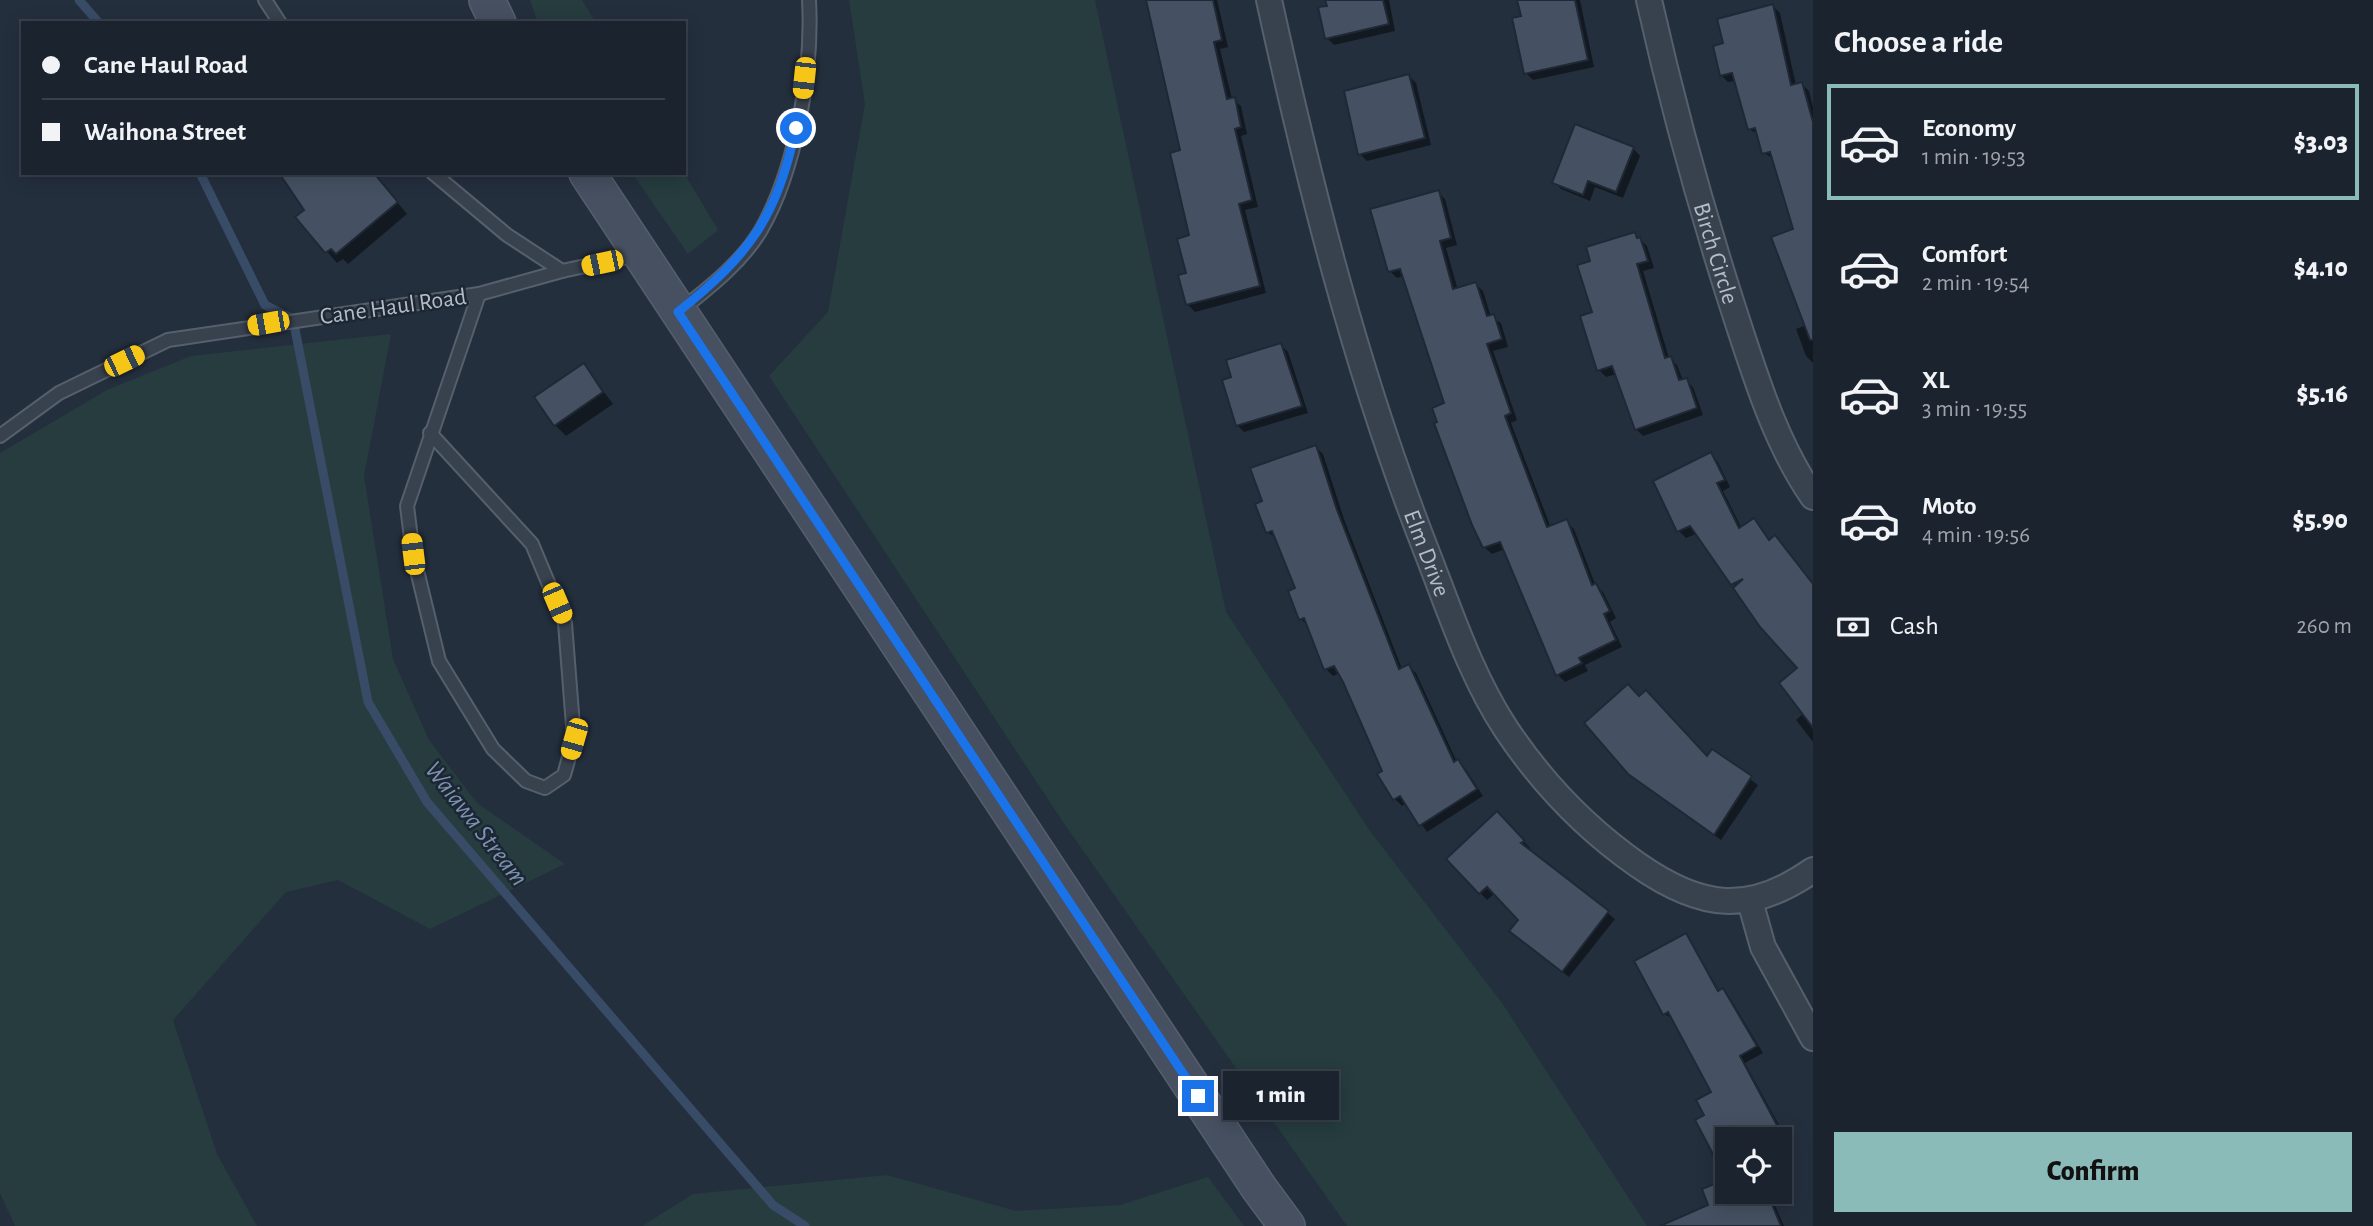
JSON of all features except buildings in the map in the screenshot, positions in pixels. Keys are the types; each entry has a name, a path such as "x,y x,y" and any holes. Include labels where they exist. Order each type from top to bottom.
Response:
{"street":[{"path":"487,0 497,21"},
{"name":"Elm Drive","path":"1269,0 1310,178 1367,386 1395,471 1454,624 1487,696 1506,729 1548,786 1602,838 1647,871 1686,891 1720,900 1750,901 1774,894 1813,870"},
{"name":"Birch Circle","path":"1649,0 1674,109 1745,345 1779,435 1813,497"},
{"path":"588,175 1287,1226"},
{"path":"1750,901 1763,947 1813,1038"}],"lane":[{"path":"265,0 279,21"},
{"path":"678,312 722,277 760,231 786,174 801,105 810,22 809,0"},
{"path":"435,175 508,235 562,271"},
{"name":"Cane Haul Road","path":"0,436 60,393 168,340 479,294 562,271 640,255"},
{"path":"430,433 532,544 565,623 574,739 564,775 545,788 526,781 493,750 439,661 413,554 407,506 430,433 479,294"}],"green space":[{"path":"530,0 582,0 595,21 537,21"},
{"path":"849,0 1095,0 1226,612 1370,831 1502,1003 1647,1226 1347,1226 1063,822 769,376 828,312 865,104"},
{"path":"633,175 685,175 718,230 688,254"},
{"path":"391,334 364,476 393,659 429,740 477,803 565,864 430,929 338,880 286,892 173,1020 217,1154 257,1226 15,1226 0,1193 0,453 107,390 191,356"},
{"path":"887,1175 1016,1211 1120,1205 1208,1177 1244,1226 642,1226 693,1194"}],"waterway":[{"name":"Waiawa Stream","path":"79,0 97,21"},
{"name":"Waiawa Stream","path":"201,175 265,305 293,319 368,702 427,802 773,1205 805,1226"}],"route":[{"path":"796,128 786,174 760,231 722,277 678,312 1198,1096"}]}
